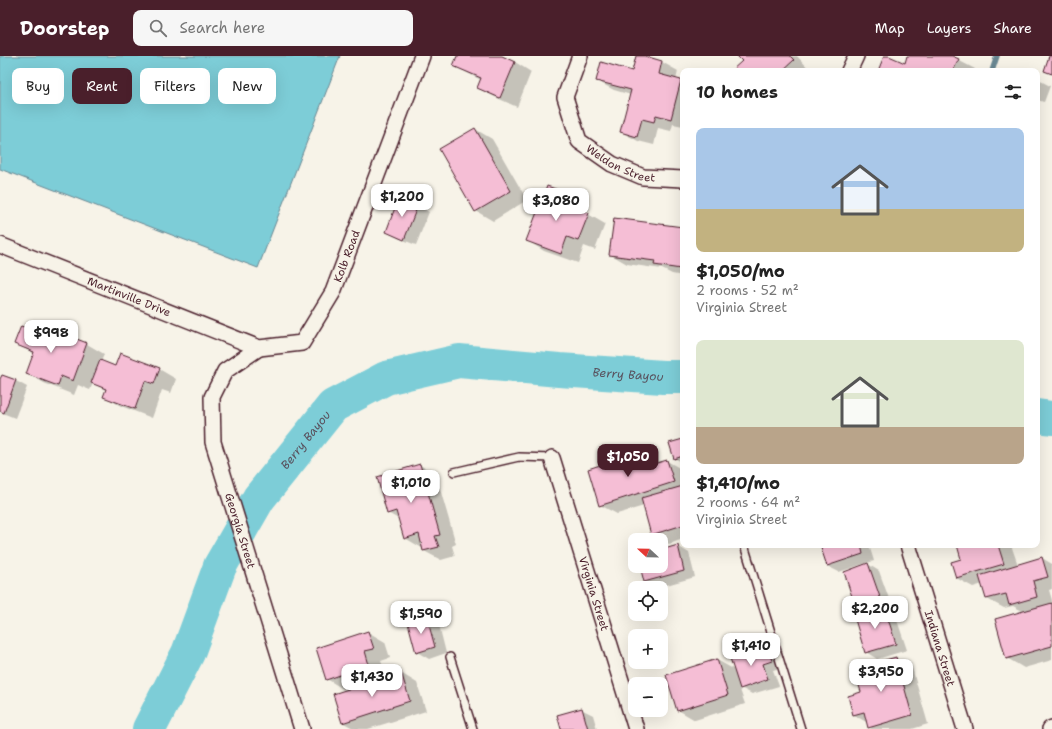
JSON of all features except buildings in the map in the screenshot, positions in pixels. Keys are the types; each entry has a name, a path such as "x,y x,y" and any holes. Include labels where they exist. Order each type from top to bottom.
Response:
{"street":[{"name":"Kolb Road","path":"259,348 302,344 333,292 422,56"},
{"name":"Weldon Street","path":"580,56 565,98 579,141 612,164 643,177 680,179"},
{"path":"850,68 856,56"},
{"name":"Martinville Drive","path":"0,245 259,348"},
{"name":"Georgia Street","path":"259,348 225,371 212,397 213,442 266,617 302,729"},
{"name":"Virginia Street","path":"552,458 636,729"},
{"name":"Indiana Street","path":"909,548 965,729"}],"lane":[{"path":"454,472 519,457 552,458"},
{"path":"745,548 800,729"},
{"path":"450,657 473,729"}],"water":[{"path":"0,56 340,56 258,268 0,169"}],"waterway":[{"path":"993,68 997,56"},
{"name":"Berry Bayou","path":"149,729 188,653 220,566 259,498 333,406 386,378 459,361 559,370 680,377"},
{"name":"Berry Bayou","path":"1040,416 1052,418"}]}
